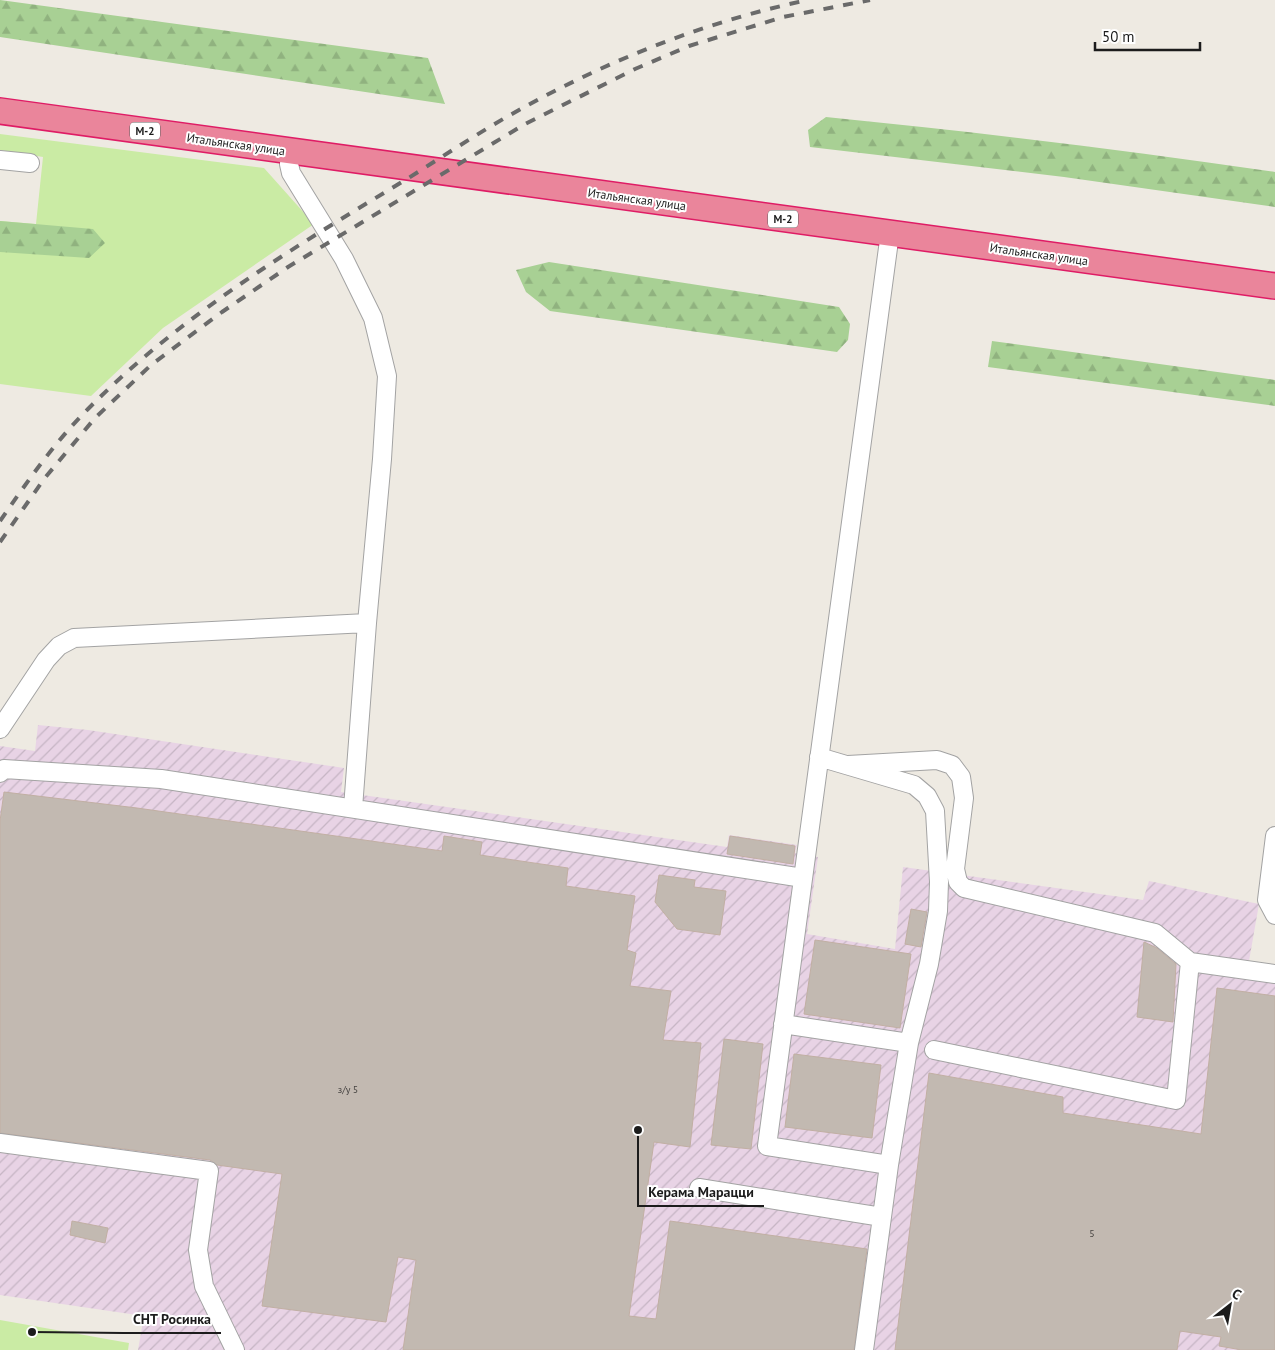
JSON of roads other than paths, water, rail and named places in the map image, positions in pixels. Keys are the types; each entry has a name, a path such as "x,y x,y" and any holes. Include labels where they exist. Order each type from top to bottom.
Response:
{"highway":[{"name":"Итальянская улица","path":"0,111 1275,286"}],"street":[{"path":"290,152 289,164 291,173 344,259 373,318 386,376 382,459 353,808"},
{"path":"0,160 30,163"},
{"path":"890,233 767,1146 890,1164"},
{"path":"0,729 46,660 58,646 74,638 367,623"},
{"path":"819,757 914,785 927,796 935,811 940,882 938,912 929,964 909,1043 864,1350"},
{"path":"848,765 937,760 952,765 961,777 964,798 955,869 958,882 964,888 1154,933 1190,962 1275,974"},
{"path":"0,773 4,769 162,779 803,878"},
{"path":"1275,836 1267,900 1275,915"},
{"path":"934,1050 1176,1100 1190,962"},
{"path":"783,1024 909,1043"},
{"path":"0,1143 209,1171 198,1250 204,1286 235,1350"},
{"path":"699,1188 882,1217"}],"railway":[{"path":"0,521 52,449 88,409 123,375 199,314 278,259 489,127 553,92 659,44 733,19 808,0"},
{"path":"0,542 44,479 95,418 151,365 222,312 288,267 525,124 635,69 689,46 783,17 870,0"}],"place":[{"name":"Керама Марацци","path":"638,1130"},
{"name":"СНТ Росинка","path":"32,1332"}]}
